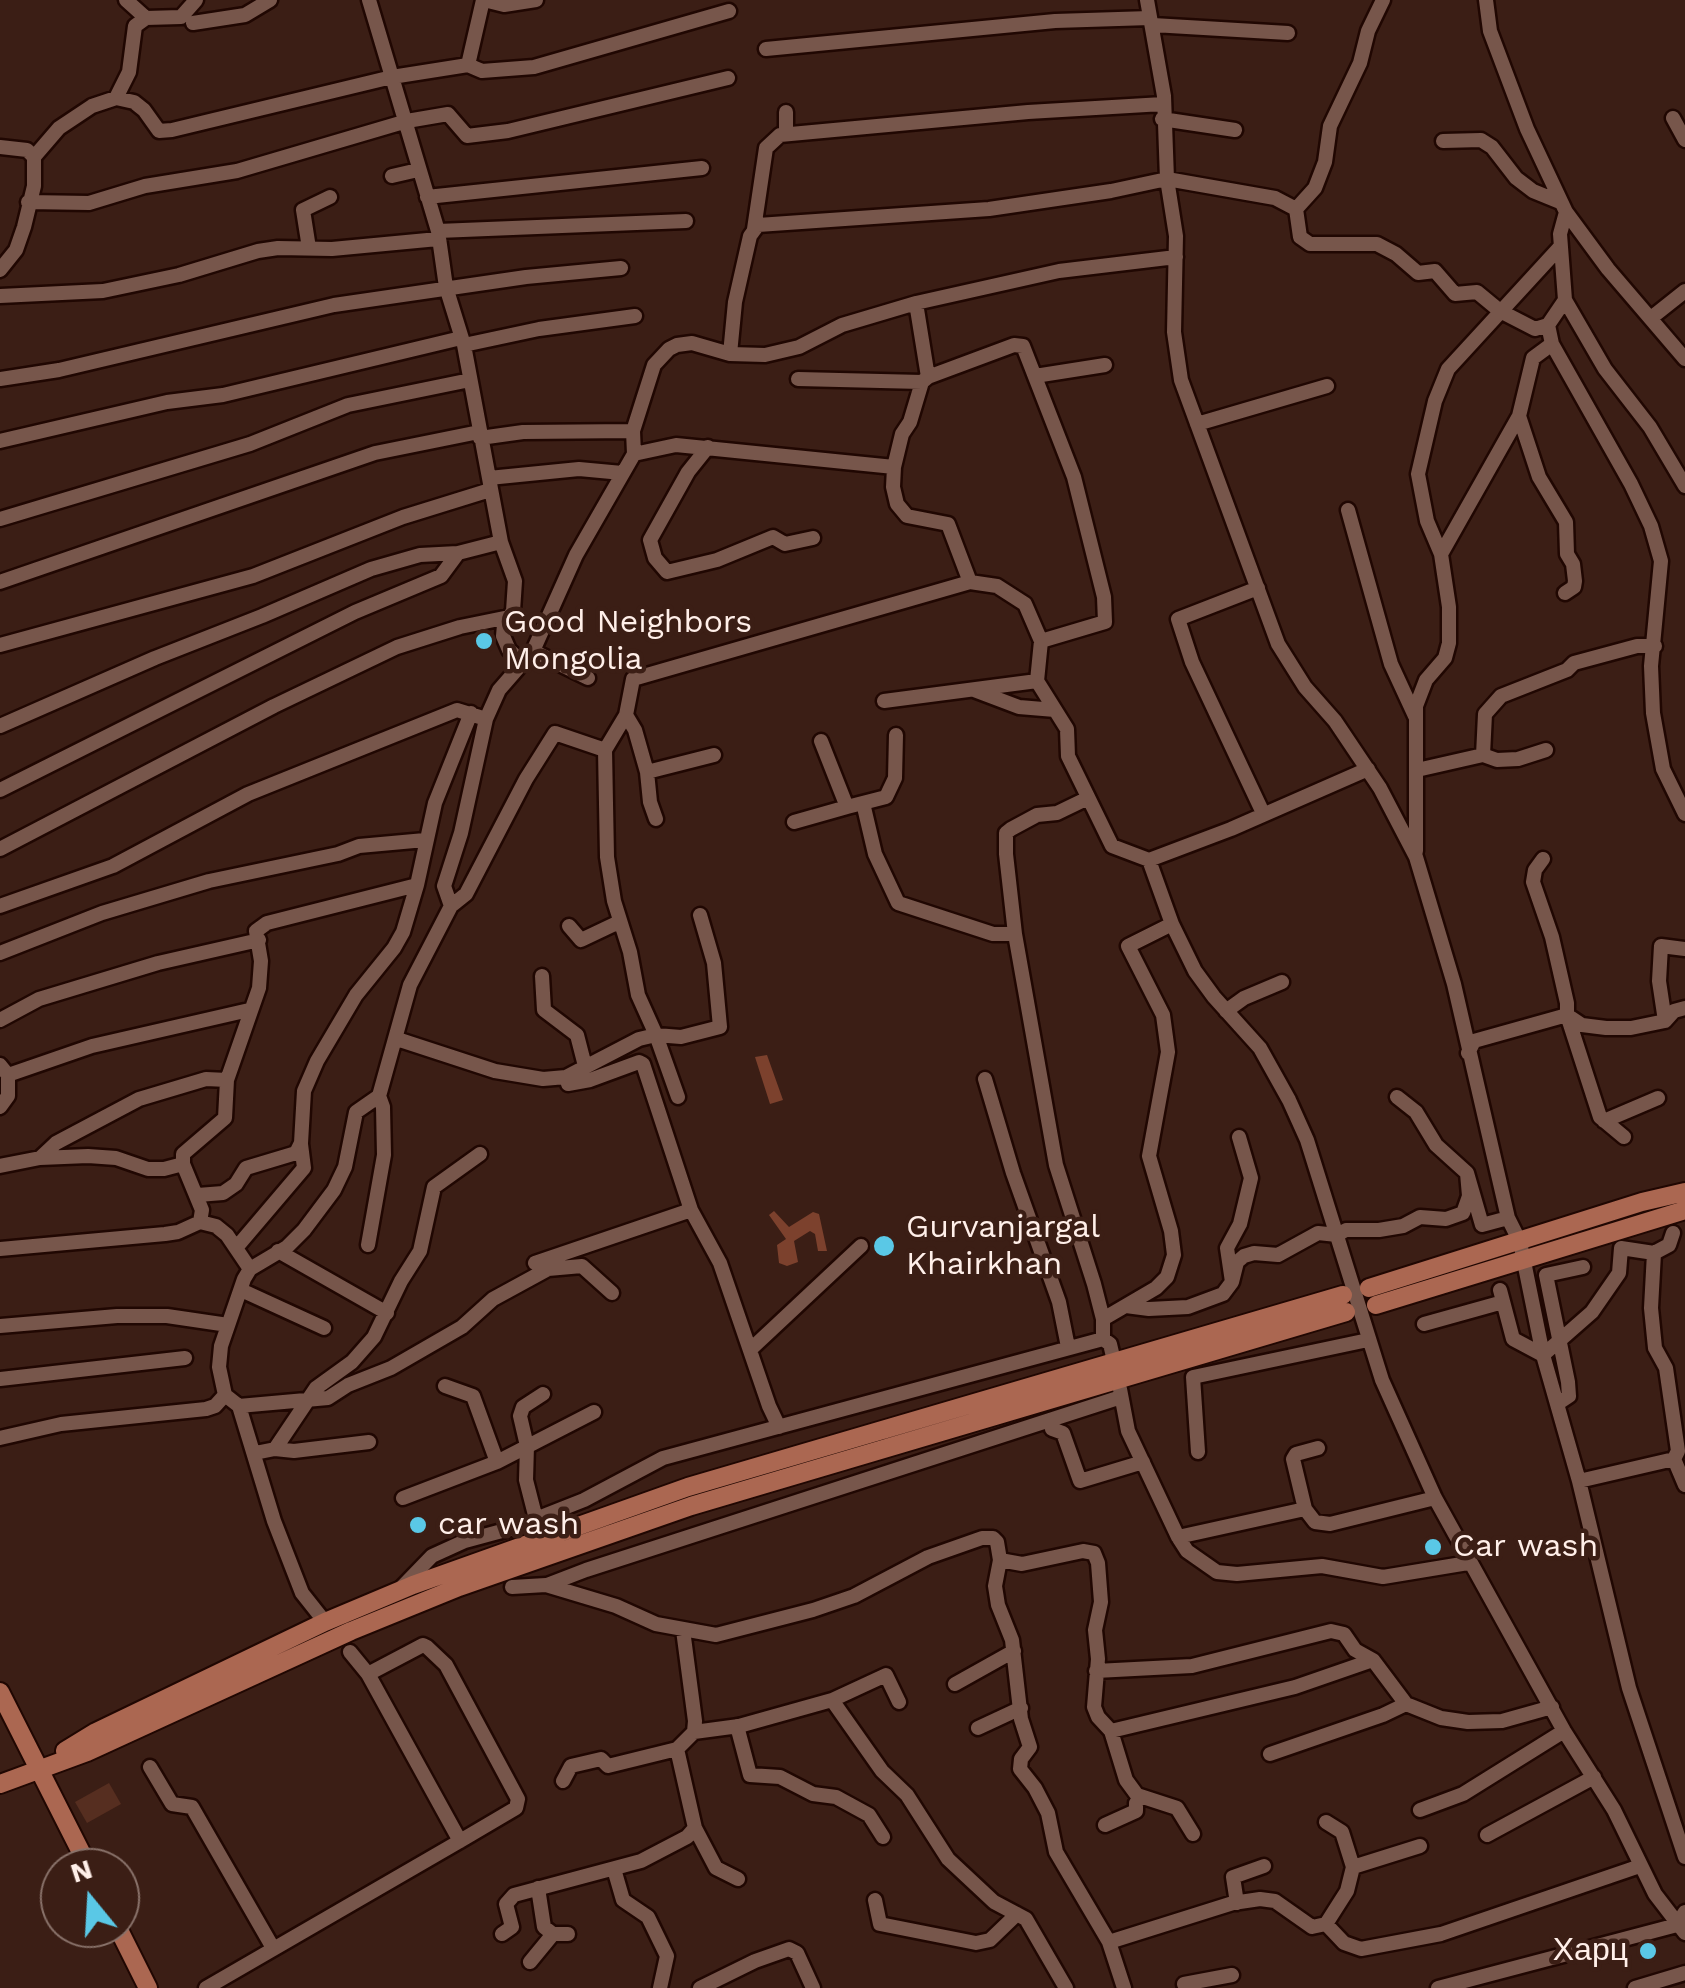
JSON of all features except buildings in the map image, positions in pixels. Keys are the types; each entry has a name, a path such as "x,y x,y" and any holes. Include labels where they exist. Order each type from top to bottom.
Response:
{"main road":[{"path":"1522,1250 1642,1202 1685,1192"},
{"path":"1373,1296 1522,1250 1685,1210"},
{"path":"0,1784 87,1752 334,1638 459,1587 692,1506 1118,1379 1345,1304"},
{"path":"39,1767 96,1732 325,1622 688,1487 1118,1379"},
{"path":"0,1692 79,1848"},
{"path":"128,1948 148,1988"}],"street":[{"path":"112,0 125,0 146,18 187,20 244,15 270,0"},
{"path":"187,20 196,0"},
{"path":"369,0 407,121 463,342 500,542 515,581 513,611 504,625 505,644 520,661"},
{"path":"468,66 483,0 504,5 536,0"},
{"path":"1147,0 1163,112 1176,257 1174,332 1182,380 1278,644 1368,768 1416,857 1454,984 1508,1218 1522,1250 1544,1354 1630,1688 1685,1856"},
{"path":"1296,209 1315,188 1325,162 1330,126 1360,63 1368,31 1383,0"},
{"path":"1486,0 1490,31 1526,129 1563,207 1608,269 1685,359"},
{"path":"0,270 16,250 34,186 34,157 59,128 92,106 116,98 134,102 160,131 172,130 250,114 392,76 468,66 482,70 534,67 728,11"},
{"path":"116,98 129,72 136,26 146,18"},
{"path":"187,20 204,36"},
{"path":"766,50 1055,21 1152,22 1288,34"},
{"path":"28,202 88,203 145,186 238,171 407,121 448,114 462,134 489,134 728,78"},
{"path":"786,112 786,134"},
{"path":"730,354 734,302 754,229 766,148 780,135 1028,112 1163,112 1235,130"},
{"path":"1673,118 1685,140"},
{"path":"1443,141 1481,140 1492,147 1516,178 1563,207"},
{"path":"0,146 27,150 34,157"},
{"path":"427,197 702,168"},
{"path":"392,176 418,170"},
{"path":"754,229 758,225 989,209 1112,191 1166,178 1275,198 1296,209"},
{"path":"309,248 303,210 330,198"},
{"path":"1563,207 1560,247 1565,300 1605,369 1650,427 1685,486"},
{"path":"1296,209 1300,236 1310,244 1377,244 1418,273 1436,271 1455,294 1477,292 1500,311 1534,329 1548,325 1565,300"},
{"path":"0,296 103,291 178,276 258,251 438,235 686,221"},
{"path":"1416,857 1416,717 1420,691 1445,658 1450,642 1440,554 1426,520 1418,474 1435,401 1448,369 1560,247"},
{"path":"451,906 444,886 461,833 486,720 499,690 533,650 576,555 634,454 633,431 654,365 662,355 676,345 692,343 730,354 765,355 799,347 842,325 916,303 1059,271 1176,257"},
{"path":"0,379 60,370 334,304 621,268"},
{"path":"1651,318 1685,292"},
{"path":"916,303 925,380 902,434 893,487 907,516 948,524 970,582"},
{"path":"0,441 167,402 223,395 463,342 635,316"},
{"path":"1548,325 1552,344 1599,424 1651,526 1661,561 1652,666 1658,750 1685,814"},
{"path":"798,379 925,380 1018,344 1023,346 1074,478 1104,597 1105,622 1040,642"},
{"path":"1440,554 1519,416 1533,358 1552,344"},
{"path":"1035,376 1104,365"},
{"path":"0,519 250,444 348,405 470,380"},
{"path":"1197,424 1327,386"},
{"path":"1519,416 1539,477 1566,522 1566,554 1574,564 1576,580 1565,594"},
{"path":"0,582 375,454 479,435 633,431"},
{"path":"634,454 676,445 894,467"},
{"path":"708,447 688,472 650,540 655,558 667,572 717,560 774,538 784,544 813,538"},
{"path":"0,645 253,576 489,484 578,469 622,473"},
{"path":"1348,510 1391,664 1416,717"},
{"path":"0,726 371,569 420,555 458,553 500,542"},
{"path":"0,790 355,612 441,576 458,553"},
{"path":"678,1096 638,995 607,856 605,750 626,716 633,679 970,582 996,586 1025,604 1040,642 1038,681 1067,729 1068,756 1112,846 1149,860 1368,768"},
{"path":"1258,588 1178,619 1192,662 1263,813"},
{"path":"0,848 397,647 509,616"},
{"path":"1483,755 1486,714 1501,696 1567,670 1574,663 1624,649 1655,646"},
{"path":"533,650 588,678"},
{"path":"884,700 1038,681"},
{"path":"974,689 1019,708 1055,710"},
{"path":"0,906 114,866 248,794 457,710 486,720"},
{"path":"236,1248 286,1194 304,1168 304,1092 317,1061 356,995 403,932 435,803 471,712"},
{"path":"626,716 635,730 656,818"},
{"path":"325,1622 302,1593 274,1521 239,1406 225,1395 219,1367 221,1346 250,1269 288,1247 334,1190 345,1167 356,1112 379,1096 410,985 451,906 466,894 554,734 605,750"},
{"path":"794,822 886,797 895,778 896,735"},
{"path":"821,742 847,807"},
{"path":"1417,770 1483,755 1497,760 1518,759 1546,750"},
{"path":"647,772 714,755"},
{"path":"1086,799 1058,812 1037,815 1006,834 1014,934 1056,1165 1103,1319 1103,1339"},
{"path":"863,803 875,854 898,902 992,934 1014,934"},
{"path":"0,953 102,913 210,880 360,846 426,840"},
{"path":"1543,859 1533,882 1552,937 1568,1003 1567,1016 1593,1098 1604,1120 1624,1137"},
{"path":"1149,860 1194,970 1260,1048 1307,1140 1382,1380 1435,1498 1564,1732 1627,1834 1655,1894 1682,1923 1438,1988"},
{"path":"200,1222 202,1210 182,1164 183,1154 225,1118 227,1080 259,988 261,961 256,931 267,922 417,885"},
{"path":"398,1039 458,1061 524,1077 566,1077 640,1040 656,1035 681,1037 720,1027 714,964 700,914"},
{"path":"569,926 582,940 619,922"},
{"path":"1103,1319 1156,1288 1168,1277 1174,1256 1171,1231 1149,1156 1168,1052 1163,1016 1128,946 1172,924"},
{"path":"0,1020 38,1000 158,963 258,940"},
{"path":"1666,1020 1659,981 1660,946 1685,948"},
{"path":"542,976 544,1010 577,1035 584,1066"},
{"path":"1226,1011 1244,998 1282,982"},
{"path":"1468,1052 1474,1041 1567,1016 1582,1025 1631,1028 1666,1020 1685,1008"},
{"path":"0,1107 8,1096 4,1070 249,1010"},
{"path":"568,1084 643,1064 691,1210 720,1263 768,1406 780,1428"},
{"path":"40,1158 56,1143 139,1099 206,1078 227,1080"},
{"path":"985,1079 1013,1173 1059,1302 1068,1348"},
{"path":"368,1245 384,1155 384,1107 379,1096"},
{"path":"1397,1096 1416,1112 1436,1145 1467,1173 1482,1225 1508,1218"},
{"path":"1604,1120 1658,1098"},
{"path":"1232,1282 1227,1248 1240,1224 1252,1178 1239,1137"},
{"path":"198,1195 223,1193 236,1184 246,1168 296,1153 301,1144"},
{"path":"275,1449 306,1401 325,1380 352,1362 382,1326 401,1280 420,1251 434,1187 480,1154"},
{"path":"0,1166 40,1158 102,1157 148,1168 182,1164"},
{"path":"1125,1306 1188,1307 1223,1294 1244,1256 1278,1255 1318,1233 1379,1230 1403,1226 1420,1217 1446,1220 1462,1212 1469,1196 1467,1173"},
{"path":"535,1263 691,1210"},
{"path":"0,1249 164,1234 200,1222 216,1226 250,1269"},
{"path":"1544,1354 1592,1312 1619,1273 1621,1248 1654,1253 1669,1245 1673,1234"},
{"path":"751,1349 861,1246"},
{"path":"278,1251 387,1313"},
{"path":"1654,1253 1651,1308 1655,1348 1666,1368 1678,1451 1674,1459 1685,1485"},
{"path":"239,1406 328,1398 348,1384 391,1368 462,1327 493,1299 548,1269 582,1266 612,1294"},
{"path":"1557,1404 1569,1396 1546,1276 1583,1267"},
{"path":"240,1290 324,1328"},
{"path":"1424,1324 1501,1296 1513,1339 1544,1354"},
{"path":"0,1326 117,1316 167,1316 228,1325"},
{"path":"398,1592 432,1556 584,1500 663,1458 1103,1339 1110,1344 1128,1431 1178,1537 1200,1562 1217,1572 1237,1574 1322,1566 1383,1577 1468,1563"},
{"path":"1198,1452 1192,1377 1368,1340"},
{"path":"0,1379 185,1358"},
{"path":"546,1586 1118,1379"},
{"path":"446,1386 473,1396 498,1462"},
{"path":"536,1519 526,1480 527,1446 520,1411 543,1394"},
{"path":"0,1438 82,1421 206,1409 225,1395"},
{"path":"403,1498 498,1462 594,1412"},
{"path":"1052,1429 1063,1433 1080,1481 1142,1462"},
{"path":"255,1452 368,1442"},
{"path":"1318,1448 1296,1454 1292,1459 1305,1509 1314,1522 1330,1524 1435,1498"},
{"path":"1579,1481 1674,1459"},
{"path":"1178,1537 1305,1509"},
{"path":"512,1587 546,1586 683,1630 716,1635 854,1596 928,1557 982,1538 997,1542 998,1605 1014,1651 1030,1747 1020,1768 1048,1813 1056,1852 1109,1942 1124,1988"},
{"path":"1000,1560 1022,1564 1082,1551 1094,1553 1102,1602 1095,1630 1098,1659 1094,1707 1111,1731 1126,1780 1140,1798 1178,1808 1193,1834"},
{"path":"683,1630 694,1732"},
{"path":"1096,1670 1192,1666 1331,1630 1344,1634 1355,1650 1374,1660 1406,1704 1442,1718 1468,1722 1518,1718 1552,1706"},
{"path":"206,1988 516,1808 518,1799 446,1665 423,1645 368,1674"},
{"path":"955,1684 1014,1651"},
{"path":"350,1652 368,1674 460,1841"},
{"path":"1111,1731 1295,1686 1374,1660"},
{"path":"563,1782 571,1766 602,1759 608,1766 677,1749 694,1732 737,1726 832,1700 886,1675 899,1702"},
{"path":"832,1700 870,1756 907,1795 948,1859 986,1895 1026,1919 1066,1988"},
{"path":"1270,1754 1406,1704"},
{"path":"978,1728 1021,1708"},
{"path":"737,1726 750,1774 780,1777 813,1794 836,1797 869,1815 882,1837"},
{"path":"1420,1810 1463,1794 1564,1732"},
{"path":"677,1749 695,1828 716,1868 738,1879"},
{"path":"150,1767 172,1804 192,1807 273,1948"},
{"path":"1487,1834 1594,1776"},
{"path":"1105,1825 1136,1811 1140,1798"},
{"path":"1326,1822 1342,1832 1353,1867 1347,1891 1326,1924"},
{"path":"502,1934 512,1927 506,1904 514,1895 640,1860 688,1837 695,1828"},
{"path":"1353,1867 1420,1846"},
{"path":"1238,1903 1233,1877 1264,1866"},
{"path":"1109,1942 1238,1903 1275,1901 1312,1926 1326,1924 1353,1947 1396,1942 1441,1934 1640,1866"},
{"path":"614,1869 623,1900 648,1917 667,1956 660,1988"},
{"path":"530,1962 560,1934 541,1918 538,1888"},
{"path":"875,1900 880,1924 976,1943 990,1940 1017,1914"},
{"path":"700,1988 778,1950 789,1949 797,1953 814,1988"},
{"path":"1635,1988 1685,1972"},
{"path":"1180,1987 1232,1974"}],"shaded area":[{"path":"767,1055 783,1100 770,1104 755,1057"},
{"path":"774,1211 789,1227 813,1212 819,1214 827,1251 818,1251 815,1234 810,1231 794,1241 798,1262 787,1266 779,1263 777,1245 786,1239 769,1215"},
{"path":"109,1783 121,1804 87,1823 75,1802"}],"place":[{"name":"Good Neighbors Mongolia","path":"484,641"},
{"name":"Gurvanjargal Khairkhan","path":"884,1246"},
{"name":"car wash","path":"418,1525"},
{"name":"Car wash","path":"1433,1547"},
{"name":"Харц","path":"1648,1951"}]}
